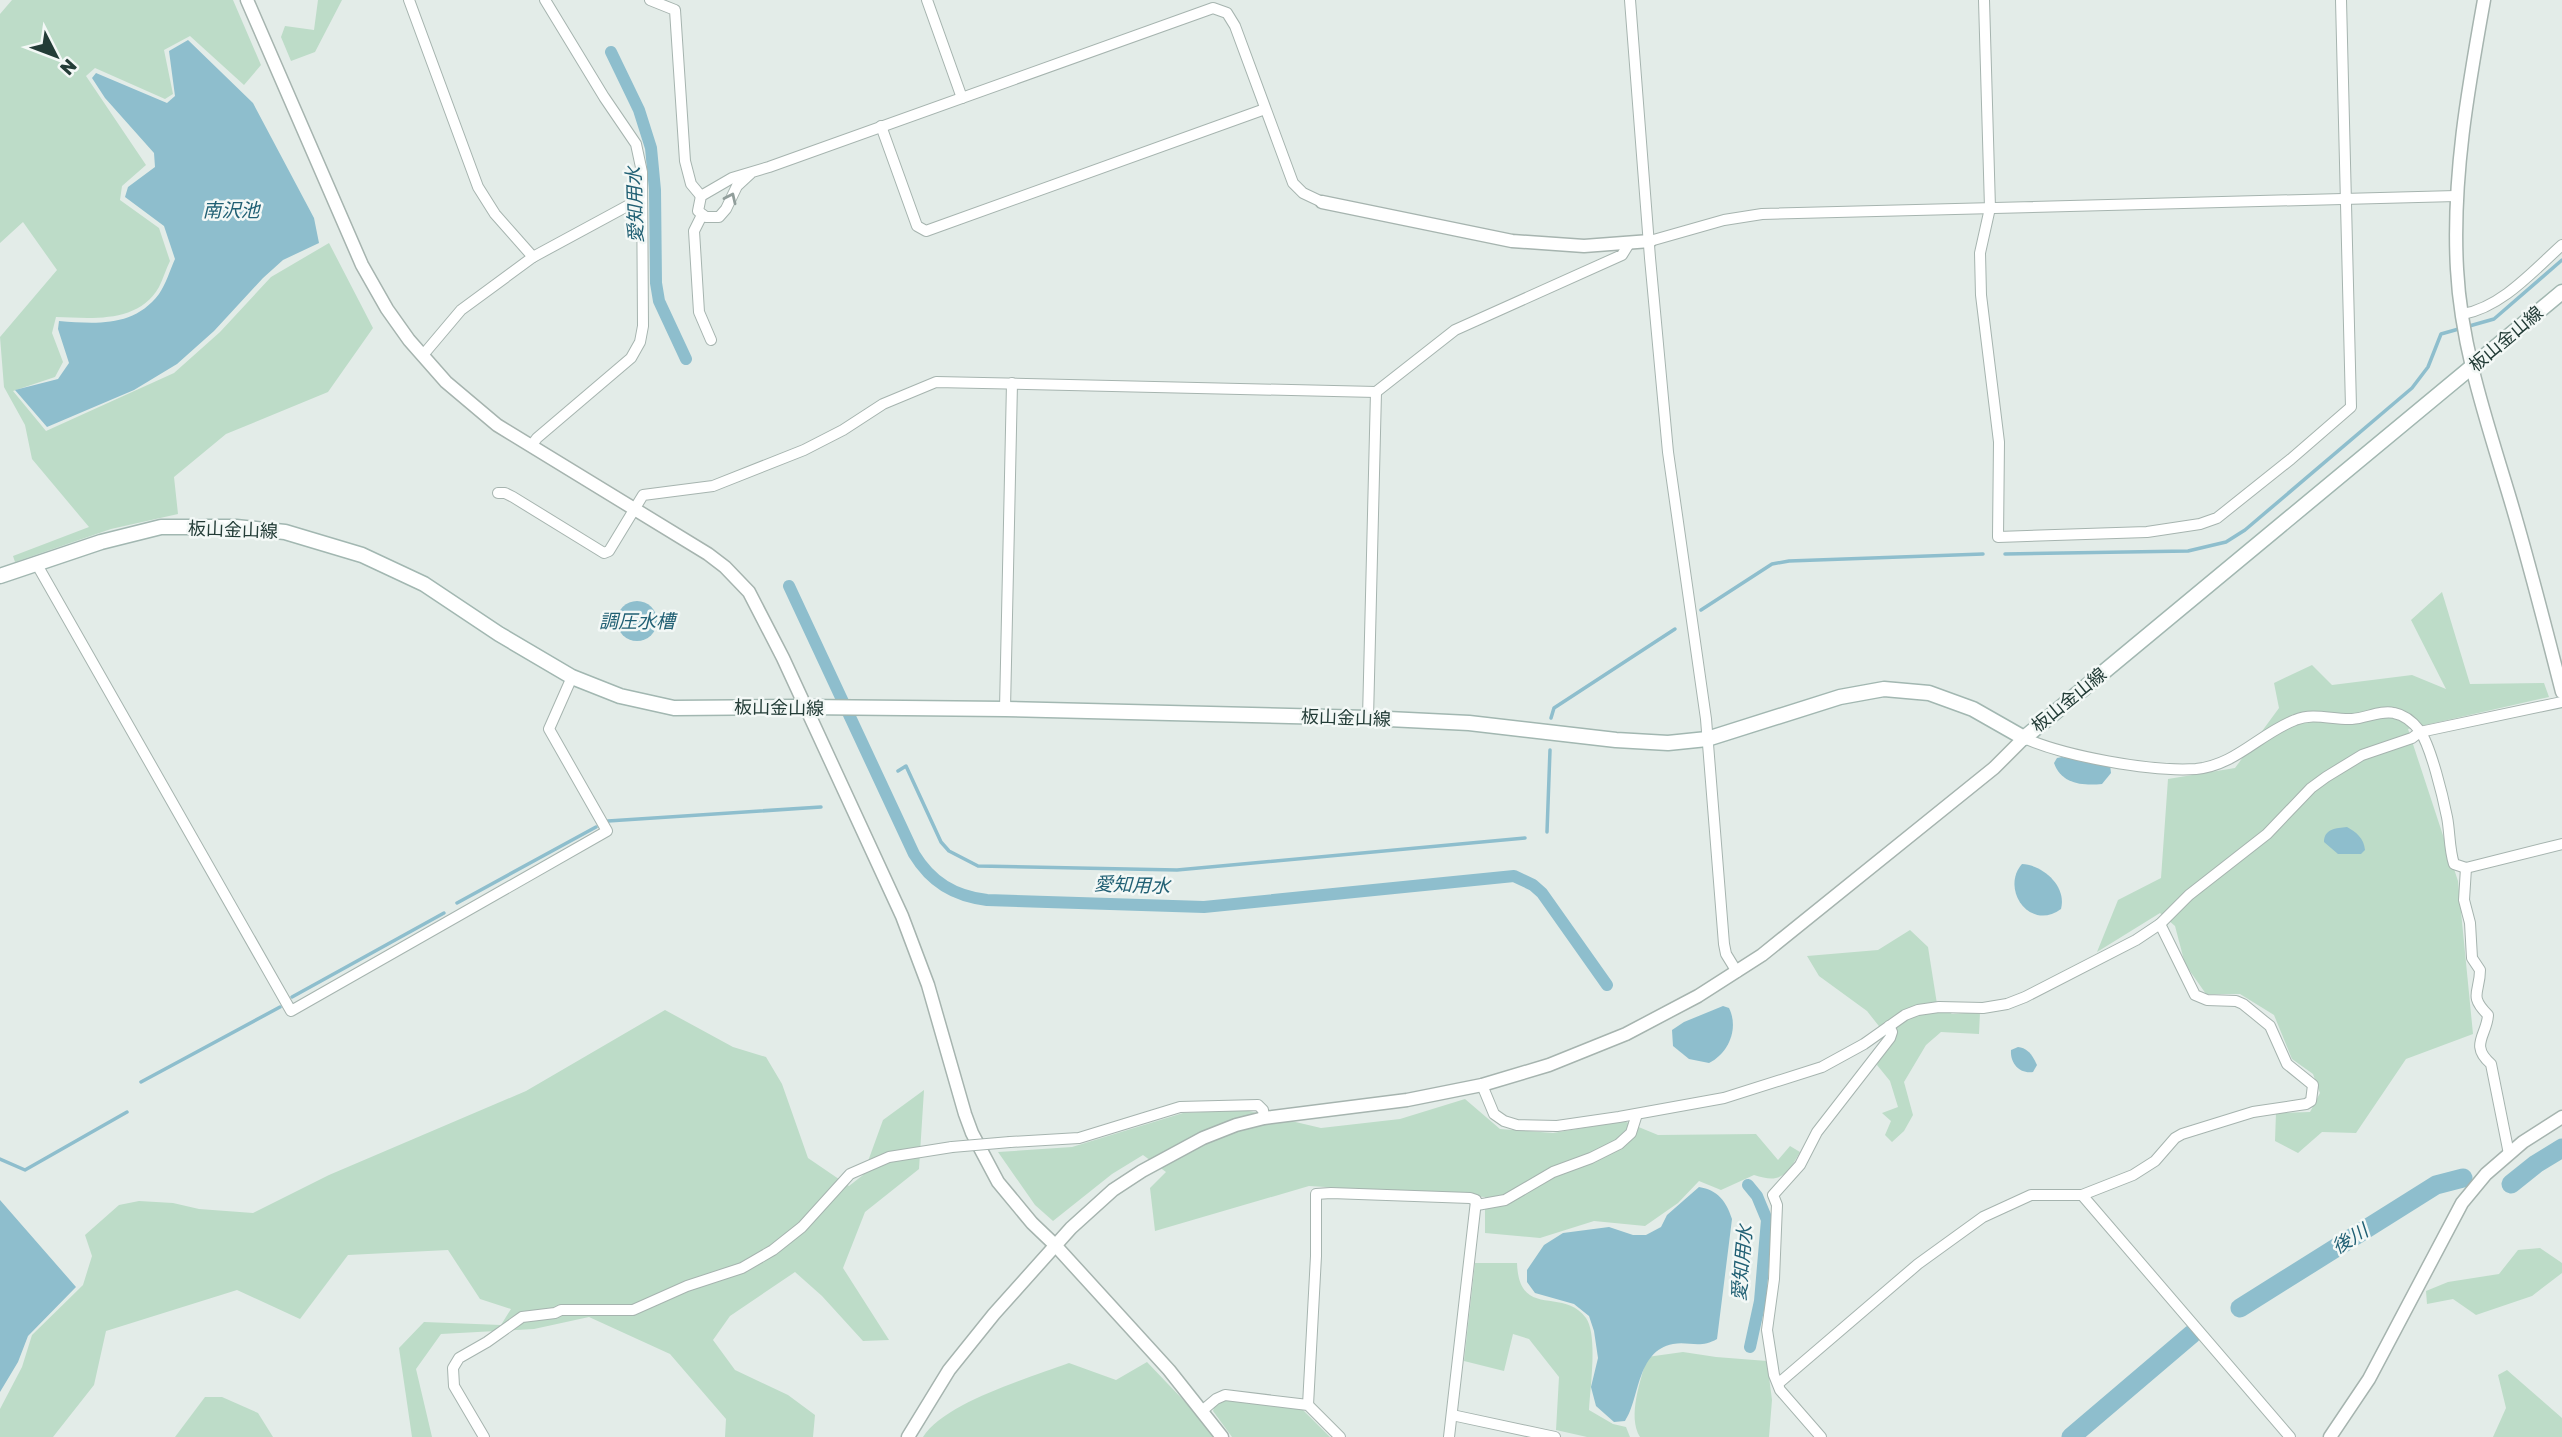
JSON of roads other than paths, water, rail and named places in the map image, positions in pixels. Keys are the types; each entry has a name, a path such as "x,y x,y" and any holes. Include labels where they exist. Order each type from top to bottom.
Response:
{"main road":[{"name":"板山金山線","path":"0,576 101,542 160,527 236,527 285,531 362,555 424,584 499,634 572,677 620,696 674,708 1006,709 1368,718 1469,723 1616,740 1668,743 1707,738 1840,697 1885,689 1929,694 1973,709 2024,738 2562,292"}],"street":[{"path":"247,0 362,265 399,327 446,382 497,425 708,554 739,580 757,606 915,950 928,985 958,1095 972,1133 998,1182 1010,1199 1055,1245 1203,1410 1222,1437"},
{"path":"410,0 478,187 495,214 533,257"},
{"path":"531,446 631,358 640,342 644,296 642,172 634,139 604,97 545,0"},
{"path":"650,0 675,10 685,161 687,175 701,196"},
{"path":"926,0 962,98"},
{"path":"1630,0 1668,452 1707,738 1724,944 1726,954 1737,972"},
{"path":"1984,0 1990,208 1980,253 1981,296 1999,442 1998,537 2147,531 2200,524 2217,518 2351,407 2341,0"},
{"path":"2484,0 2464,119 2456,196 2457,272 2471,368 2531,569 2562,692"},
{"path":"751,173 737,186 722,214 713,218 698,211 701,196 732,178 1221,5 1235,26 1293,183 1303,193 1322,202 1512,241 1584,246 1650,241 1724,220 1762,214 2456,196"},
{"path":"881,126 917,226 926,231 1265,109"},
{"path":"423,355 461,310 533,257 642,198"},
{"path":"702,215 694,230 699,312 711,340"},
{"path":"498,493 505,493 525,503 604,553 609,551 643,495 713,485 804,450 843,430 883,404 936,382 1376,392 1455,330 1622,255 1630,242"},
{"path":"2463,314 2480,310 2500,299 2562,245"},
{"path":"1006,709 1012,383"},
{"path":"1368,718 1376,392"},
{"path":"38,562 40,570 290,1011 607,831 549,729 572,677"},
{"path":"1482,1085 1494,1114 1517,1125 1557,1126 1637,1114 1724,1098 1822,1067 1843,1057 1905,1015 1928,1008 1983,1008 2025,998 2136,940 2160,924 2189,895 2267,834 2311,788 2362,755 2412,738 2420,732 2562,702"},
{"path":"908,1437 949,1370 1070,1227 1113,1190 1142,1171 1203,1138 1236,1125 1264,1118 1407,1100 1482,1085 1549,1065 1626,1034 1737,972 1798,928 1994,768 2024,738 2049,749 2140,765 2186,769 2218,765 2234,758 2291,721 2304,716 2351,719 2388,712 2397,713 2406,717 2420,732 2427,747 2447,816 2453,861 2458,867 2466,868 2562,844"},
{"path":"2466,868 2464,900 2470,923 2472,958 2480,970 2475,999 2488,1015 2479,1043 2484,1058 2491,1064 2509,1154"},
{"path":"1779,1383 1918,1264 1975,1223 2001,1208 2031,1195 2082,1195 2146,1169 2182,1134 2253,1112 2311,1101 2313,1085 2309,1079 2287,1064 2276,1034 2260,1017 2236,1001 2207,1000 2195,995 2160,924"},
{"path":"1821,1437 1780,1390 1774,1375 1768,1330 1776,1242 1777,1205 1773,1195 1800,1165 1816,1132 1890,1038 1892,1032 1889,1026"},
{"path":"484,1437 454,1386 453,1368 459,1359 522,1317 561,1310 633,1310 687,1286 726,1274 773,1250 802,1227 850,1174 889,1157 952,1147 1079,1138 1180,1107 1258,1105 1263,1110 1264,1118"},
{"path":"1308,1405 1316,1194 1469,1198 1476,1200 1478,1205 1505,1200 1553,1172 1619,1144 1631,1133 1637,1114"},
{"path":"2330,1437 2369,1378 2462,1203 2480,1179 2509,1154 2562,1116"},
{"path":"2082,1195 2290,1437"},
{"path":"1449,1437 1476,1200"},
{"path":"1203,1410 1225,1395 1308,1405 1340,1437"},
{"path":"1452,1415 1555,1437"}],"water":[{"name":"南沢池","path":"188,40 253,103 314,218 319,243 283,260 214,331 177,364 134,390 47,427 15,390 58,379 69,363 58,329 59,321 114,321 138,313 159,294 175,259 164,226 125,197 128,187 155,167 154,153 105,98 92,78 96,73 167,103 175,96 169,51"},
{"name":"調圧水槽","path":"637,601 645,602 651,607 656,613 656,629 651,635 645,640 637,641 629,640 623,635 618,629 617,621 618,613 623,607 629,602"},
{"path":"2057,758 2110,765 2111,773 2102,784 2074,782 2057,770 2054,763"},
{"path":"2347,827 2363,842 2365,850 2361,854 2338,854 2324,842 2328,832"},
{"path":"2022,864 2038,868 2052,878 2060,892 2061,909 2050,915 2039,915 2022,904 2014,885"},
{"path":"1723,1006 1729,1008 1732,1016 1732,1032 1727,1046 1716,1059 1709,1063 1689,1059 1673,1046 1672,1030 1684,1022"},
{"path":"2018,1047 2027,1051 2034,1059 2037,1065 2033,1072 2024,1071 2014,1063 2011,1050"},
{"path":"1699,1187 1720,1197 1732,1219 1717,1339 1705,1344 1679,1343 1661,1348 1646,1366 1625,1421 1614,1422 1596,1406 1591,1387 1598,1358 1589,1316 1574,1304 1535,1293 1527,1282 1527,1270 1544,1245 1563,1233 1609,1227 1633,1235 1646,1235 1661,1227 1667,1215"},
{"path":"0,1200 76,1287 28,1336 18,1362 0,1392"}],"waterway":[{"name":"愛知用水","path":"611,52 639,110 651,148 655,190 656,283 659,301 686,359"},
{"path":"2005,554 2188,551 2226,542 2245,530 2412,388 2428,367 2441,334 2494,319 2562,260"},
{"path":"1701,610 1772,564 1789,561 1983,554"},
{"name":"愛知用水","path":"789,586 914,854 936,880 954,891 987,900 1204,907 1514,876 1533,885 1542,893 1607,985"},
{"path":"1551,718 1554,708 1675,629"},
{"path":"1547,832 1550,750"},
{"path":"898,771 906,766 941,842 949,851 978,866 1177,870 1525,838"},
{"path":"608,821 821,807"},
{"path":"457,903 596,827"},
{"path":"292,997 444,913"},
{"path":"141,1082 280,1007"},
{"path":"0,1159 25,1170 127,1112"},
{"name":"後川","path":"2511,1184 2562,1148"},
{"name":"後川","path":"2240,1308 2436,1185 2463,1178"},
{"name":"愛知用水","path":"1748,1185 1757,1196 1767,1220 1760,1301 1750,1347"},
{"name":"後川","path":"2071,1437 2192,1334"}]}
